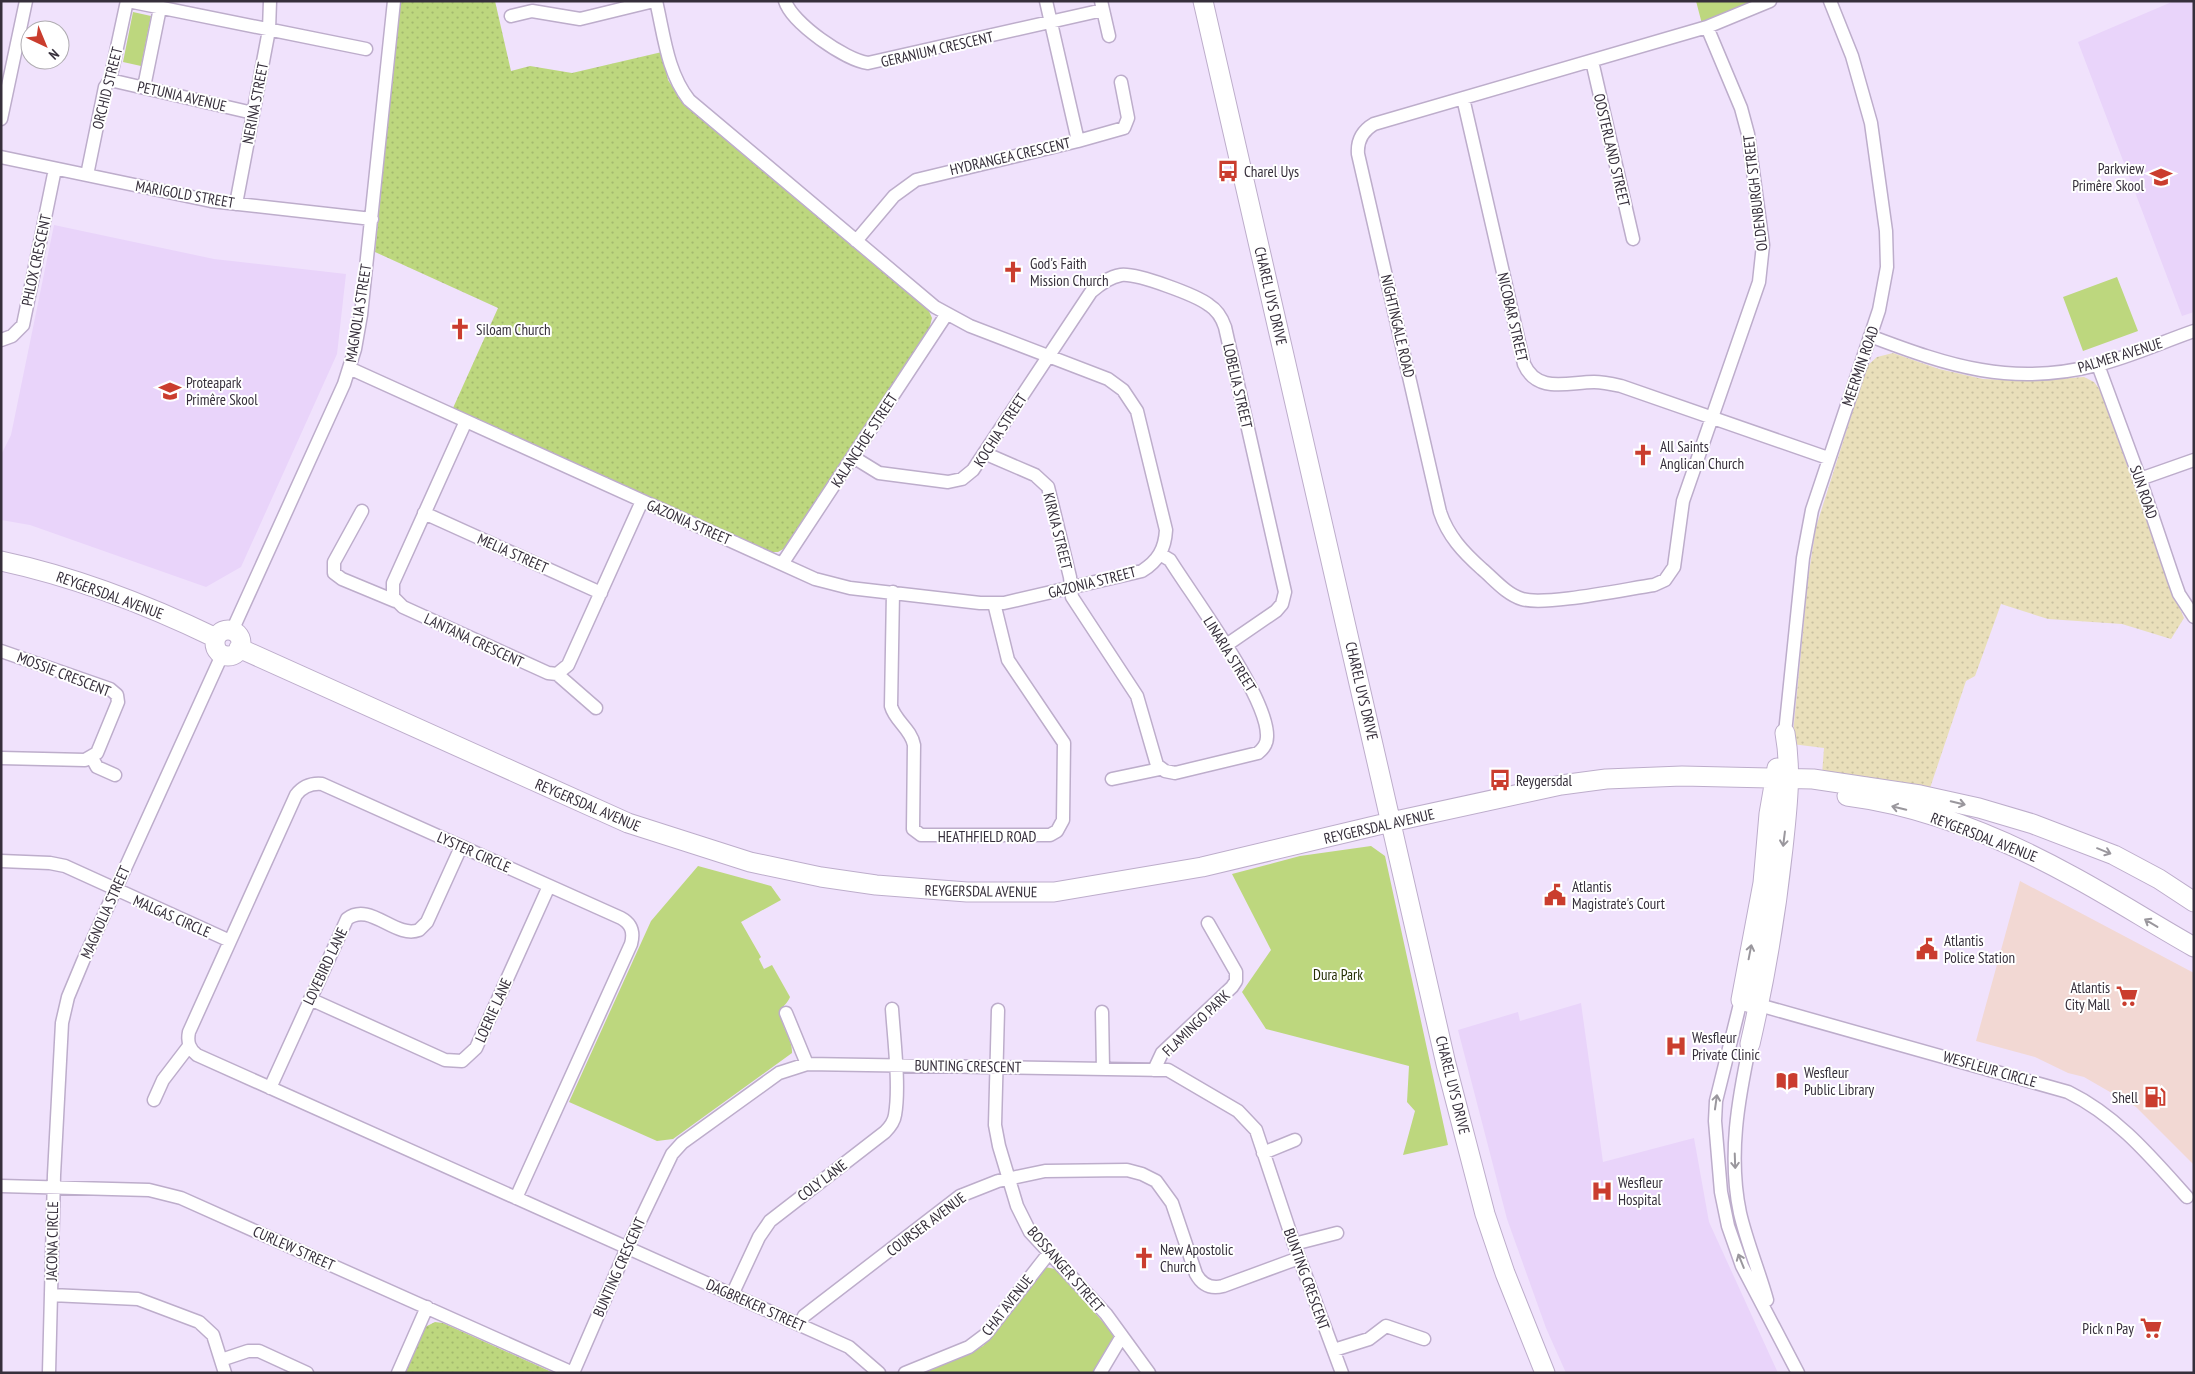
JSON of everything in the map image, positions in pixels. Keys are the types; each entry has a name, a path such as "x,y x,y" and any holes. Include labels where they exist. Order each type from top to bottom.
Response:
{"main road":[{"name":"CHAREL UYS DRIVE","path":"1203,1 1446,1064 1485,1214 1505,1273 1545,1373"},
{"name":"REYGERSDAL AVENUE","path":"1,561 109,592 228,643 628,823 679,842 750,862 858,883 949,892 1054,892 1202,867 1391,822 1561,785 1606,779 1682,776 1756,779 1918,812 1990,836 2067,873 2194,946"},
{"name":"MEERMIN ROAD","path":"1781,784 1780,749 1785,734"},
{"name":"REYGERSDAL AVENUE","path":"1781,784 1813,779 1920,795 2007,816 2067,836 2114,855 2159,879 2194,902"},
{"path":"1750,1044 1750,1002 1778,901 1781,784"}],"street":[{"path":"1,119 26,1"},
{"name":"ORCHID STREET","path":"87,175 105,87 110,80 127,1 366,49"},
{"name":"NERINA STREET","path":"236,204 269,30 270,1"},
{"name":"MAGNOLIA STREET","path":"54,1187 64,1008 72,986 228,643 349,368 358,332 372,219 394,1"},
{"path":"511,16 546,8 580,18 655,1 673,76 689,100 946,315 1116,384 1134,404 1166,530 1160,554"},
{"name":"GERANIUM CRESCENT","path":"785,1 791,14 801,24 850,58 868,63 1051,23 1102,6"},
{"name":"HYDRANGEA CRESCENT","path":"856,240 894,196 916,180 1078,141 1046,1"},
{"name":"NIGHTINGALE ROAD","path":"1710,419 1683,501 1674,567 1669,576 1660,583 1543,601 1527,600 1512,594 1457,545 1448,531 1440,512 1358,148 1362,135 1374,124 1707,27 1770,1"},
{"name":"MEERMIN ROAD","path":"1785,734 1807,534 1816,495 1870,336 1886,282 1886,231 1866,102 1852,56 1830,1"},
{"path":"1102,6 1109,36"},
{"path":"144,87 160,8"},
{"name":"OLDENBURGH STREET","path":"1707,27 1746,121 1763,253 1759,282 1710,419"},
{"name":"OOSTERLAND STREET","path":"1592,61 1633,239"},
{"name":"PETUNIA AVENUE","path":"110,80 253,113"},
{"path":"1078,141 1124,128 1128,118 1121,82"},
{"name":"NICOBAR STREET","path":"1463,98 1524,364 1529,374 1539,382 1552,385 1594,382 1621,386 1710,419 1828,458"},
{"name":"MARIGOLD STREET","path":"1,157 211,201 372,219"},
{"name":"PHLOX CRESCENT","path":"1,340 12,336 23,325 55,169"},
{"name":"LOBELIA STREET","path":"1047,356 1091,292 1102,282 1114,277 1132,275 1141,277 1202,300 1218,313 1224,327 1285,592 1282,604 1276,612 1225,646"},
{"name":"KALANCHOE STREET","path":"782,564 946,315"},
{"name":"PALMER AVENUE","path":"1870,336 1936,360 1980,371 2032,374 2098,365 2194,331"},
{"name":"KOCHIA STREET","path":"853,457 879,472 948,482 968,476 1047,356"},
{"name":"SUN ROAD","path":"2098,365 2140,480 2176,587 2194,616"},
{"name":"GAZONIA STREET","path":"349,368 826,583 994,603 1014,601 1142,571 1155,561 1160,554"},
{"path":"395,601 392,592 393,583 466,421"},
{"name":"KIRKIA STREET","path":"984,453 1035,475 1048,488 1071,588"},
{"path":"2140,480 2194,460"},
{"path":"596,708 557,674 568,665 642,501"},
{"name":"LANTANA CRESCENT","path":"362,511 334,562 334,573 342,580 395,601 403,607 548,673 557,674"},
{"name":"MELIA STREET","path":"424,513 601,593"},
{"name":"LINARIA STREET","path":"1112,779 1160,769 1175,773 1254,754 1264,747 1267,735 1260,703 1170,560 1160,554"},
{"path":"1071,588 1072,597 1137,696 1143,711 1154,761 1160,769"},
{"name":"HEATHFIELD ROAD","path":"893,592 891,706 894,715 910,734 914,745 913,829 921,835 1050,835 1057,831 1063,820 1064,743 1008,660 994,603"},
{"name":"MOSSIE CRESCENT","path":"1,651 114,691 118,698 118,705 92,758"},
{"path":"1,758 85,760 92,758 97,767 115,775"},
{"name":"LYSTER CIRCLE","path":"154,1100 164,1080 189,1046 189,1032 296,795 308,785 322,784 624,920 631,928 633,935 516,1198"},
{"name":"LOVEBIRD LANE","path":"270,1088 345,923 351,916 365,914 408,932 424,927 461,846"},
{"name":"MALGAS CIRCLE","path":"1,861 58,864 230,941"},
{"name":"LOERIE LANE","path":"310,999 445,1060 462,1060 476,1048 549,886"},
{"name":"FLAMINGO PARK","path":"1154,1070 1162,1053 1232,988 1236,981 1236,972 1208,923"},
{"path":"1750,1002 1716,1101 1715,1121 1721,1192 1728,1226 1742,1266 1772,1319 1798,1373"},
{"name":"WESFLEUR CIRCLE","path":"1750,1002 2068,1092 2094,1106 2118,1124 2187,1196"},
{"name":"COLY LANE","path":"732,1295 759,1237 770,1221 890,1128 895,1116 892,1009"},
{"name":"BOSSANGER STREET","path":"998,1010 995,1124 1009,1179 1024,1220 1049,1253 1122,1336 1149,1373"},
{"path":"1102,1012 1103,1068"},
{"path":"786,1013 807,1064"},
{"path":"1750,1044 1736,1122 1734,1158 1740,1213 1772,1319"},
{"path":"189,1046 197,1055 627,1248"},
{"name":"BUNTING CRESCENT","path":"573,1373 663,1168 682,1143 779,1073 807,1064 1168,1070 1238,1112 1256,1130 1294,1244 1342,1373"},
{"path":"1263,1153 1295,1140"},
{"name":"COURSER AVENUE","path":"800,1324 804,1316 960,1196 1009,1179 1045,1171 1127,1170 1150,1177 1168,1194 1196,1274 1202,1282 1211,1287 1222,1286 1299,1258"},
{"name":"CURLEW STREET","path":"1,1186 149,1190 181,1198 573,1373"},
{"name":"JACONA CIRCLE","path":"49,1373 54,1187"},
{"path":"1294,1244 1337,1233"},
{"name":"DAGBREKER STREET","path":"627,1248 849,1347 876,1372"},
{"name":"CHAT AVENUE","path":"905,1373 968,1346 985,1335 1049,1253"},
{"name":"JACONA CIRCLE","path":"51,1295 138,1299 199,1322 213,1335 225,1373"},
{"path":"398,1373 427,1307"},
{"path":"1334,1350 1369,1339 1386,1326 1424,1339"},
{"path":"1100,1373 1122,1336"},
{"path":"221,1360 248,1352 259,1351 307,1373"}],"shaded area":[{"name":"Parkview Primêre Skool","path":"2174,1 2194,1 2194,312 2182,316 2078,42"},
{"name":"Proteapark Primêre Skool","path":"54,225 214,259 346,274 337,354 241,567 206,587 30,525 1,520 1,455 11,435"},
{"path":"2020,881 2194,973 2194,1165 2136,1107 2084,1077 2068,1073 2035,1057 1976,1041"},
{"name":"Wesfleur Hospital","path":"1581,1003 1603,1162 1694,1138 1709,1222 1778,1373 1566,1373 1546,1328 1507,1219 1458,1030 1518,1012 1520,1021"}],"green space":[{"path":"400,1 495,1 511,71 530,66 572,73 662,52 668,80 684,104 928,309 932,318 929,330 787,547 778,552 770,552 453,408 498,308 375,252"},
{"path":"1696,1 1757,1 1702,24"},
{"path":"133,12 151,16 141,66 123,62"},
{"path":"2117,277 2138,331 2083,351 2063,297"},
{"name":"Dura Park","path":"1371,846 1385,856 1448,1145 1403,1155 1415,1111 1407,1102 1409,1066 1266,1029 1242,992 1271,950 1232,874 1300,856"},
{"path":"698,866 771,886 781,900 741,922 761,957 759,959 764,969 772,965 790,997 783,1008 782,1022 792,1048 792,1053 673,1139 657,1141 569,1102 651,921"},
{"path":"1045,1267 1055,1269 1113,1333 1113,1341 1093,1373 919,1373 983,1346"},
{"path":"435,1322 443,1323 554,1373 403,1373 425,1327"}],"sand":[{"path":"1893,353 1939,369 1983,379 2032,381 2084,377 2094,382 2101,391 2169,584 2184,618 2171,639 2122,624 2048,619 2001,604 1975,676 1966,681 1929,791 1822,775 1824,748 1792,744 1808,579 1816,527 1867,366 1877,357"}],"place":[{"name":"Charel Uys","path":"1228,171"},
{"name":"Parkview Primêre Skool","path":"2161,177"},
{"name":"God's Faith Mission Church","path":"1013,272"},
{"name":"Siloam Church","path":"460,329"},
{"name":"Proteapark Primêre Skool","path":"170,391"},
{"name":"All Saints Anglican Church","path":"1643,455"},
{"name":"Reygersdal","path":"1500,780"},
{"name":"Atlantis Magistrate's Court","path":"1555,895"},
{"name":"Atlantis Police Station","path":"1927,949"},
{"name":"Atlantis City Mall","path":"2127,996"},
{"name":"Wesfleur Private Clinic","path":"1676,1046"},
{"name":"Wesfleur Public Library","path":"1787,1081"},
{"name":"Shell","path":"2155,1097"},
{"name":"Wesfleur Hospital","path":"1602,1191"},
{"name":"New Apostolic Church","path":"1144,1258"},
{"name":"Pick n Pay","path":"2151,1328"}]}
